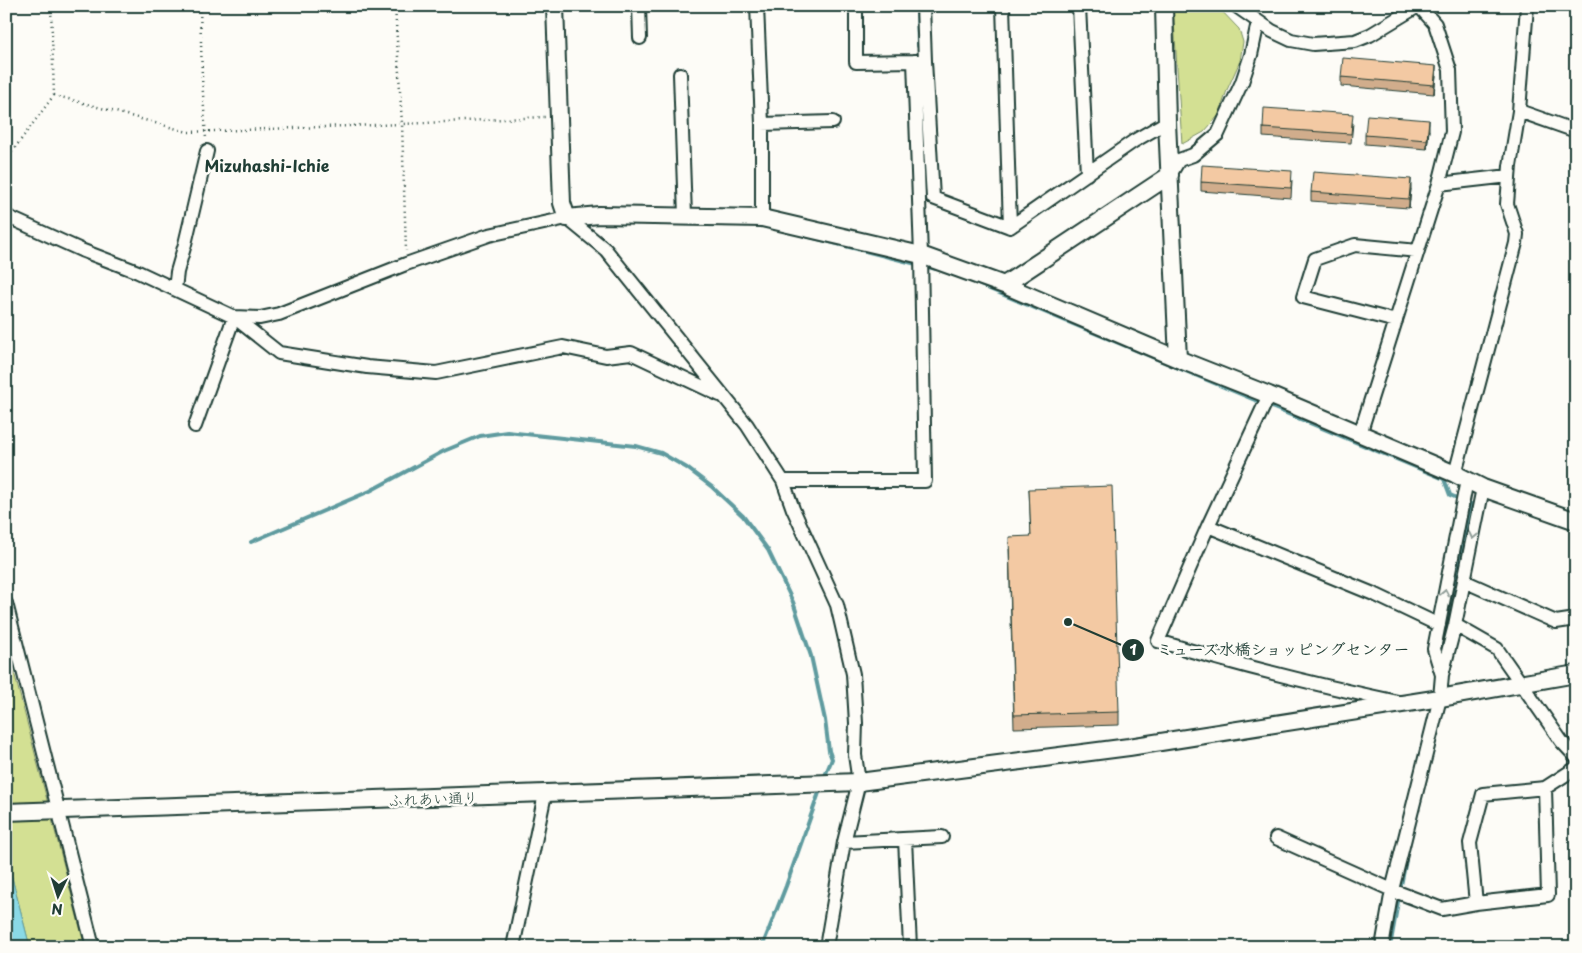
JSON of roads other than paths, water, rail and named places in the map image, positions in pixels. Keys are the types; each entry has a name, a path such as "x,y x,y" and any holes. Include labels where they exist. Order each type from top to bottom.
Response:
{"street":[{"path":"556,6 562,203 567,218 606,250 746,424 784,480 794,509 837,605 853,674 856,723 855,756 859,782 844,842 826,947"},
{"path":"639,6 640,38"},
{"path":"757,6 762,124 762,218"},
{"path":"856,6 856,62 920,61"},
{"path":"784,480 925,481 920,61 923,6"},
{"path":"1003,6 1010,227"},
{"path":"1079,6 1087,174"},
{"path":"1164,6 1167,122 1178,359"},
{"path":"1236,6 1272,31 1291,40 1313,44 1355,41 1370,35 1419,6 1435,24 1450,70 1452,132 1439,184 1360,434"},
{"path":"1442,675 1434,649 1461,477 1516,243 1517,234 1508,204 1519,111 1527,6"},
{"path":"1004,285 1170,175 1180,160 1193,155 1218,134 1252,55 1258,22"},
{"path":"920,61 933,198 1010,227"},
{"path":"680,74 685,216"},
{"path":"1519,111 1576,131"},
{"path":"762,124 833,122"},
{"path":"1010,227 1134,141 1167,122"},
{"path":"174,289 207,151"},
{"path":"1439,184 1510,176"},
{"path":"234,317 260,318 279,314 406,264 489,235 567,218 599,215 762,218 921,255 1004,285 1178,359 1269,395 1483,488 1576,521"},
{"path":"6,216 81,250 138,272 234,317 280,353 367,367 436,373 562,347 606,356 631,353 724,397"},
{"path":"1396,321 1303,296 1315,260 1355,244 1418,251"},
{"path":"195,426 234,317"},
{"path":"1269,395 1208,526 1158,641 1218,659 1326,687 1404,703"},
{"path":"1394,947 1382,942 1392,890 1440,698 1442,675 1455,625 1483,488"},
{"path":"1208,526 1376,595 1439,625"},
{"path":"1464,581 1556,622 1576,619"},
{"path":"6,604 54,810 93,947"},
{"path":"1455,625 1497,649 1562,742 1576,757"},
{"name":"ふれあい通り","path":"6,812 859,782 1129,746 1440,698 1576,674"},
{"path":"1476,903 1470,844 1483,794 1545,788 1576,768"},
{"path":"1276,838 1392,890 1442,909 1548,894 1545,788"},
{"path":"513,947 545,794"},
{"path":"844,842 942,837"},
{"path":"905,839 910,947"}],"water":[{"path":"6,855 30,947 6,947"}],"waterway":[{"path":"917,6 918,46"},
{"path":"802,235 936,269"},
{"path":"980,285 1444,479 1450,495 1471,504 1444,643"},
{"path":"251,542 370,491 444,451 480,436 507,432 636,446 661,453 687,468 712,487 743,516 768,550 793,602 811,656 832,759 824,778"},
{"path":"762,947 821,787"},
{"path":"1400,890 1406,860"},
{"path":"1390,947 1399,896"}],"place":[{"name":"ミューズ水橋ショッピングセンター","path":"1068,622"}],"district":[{"name":"Mizuhashi-Ichie","path":"267,165"}]}
